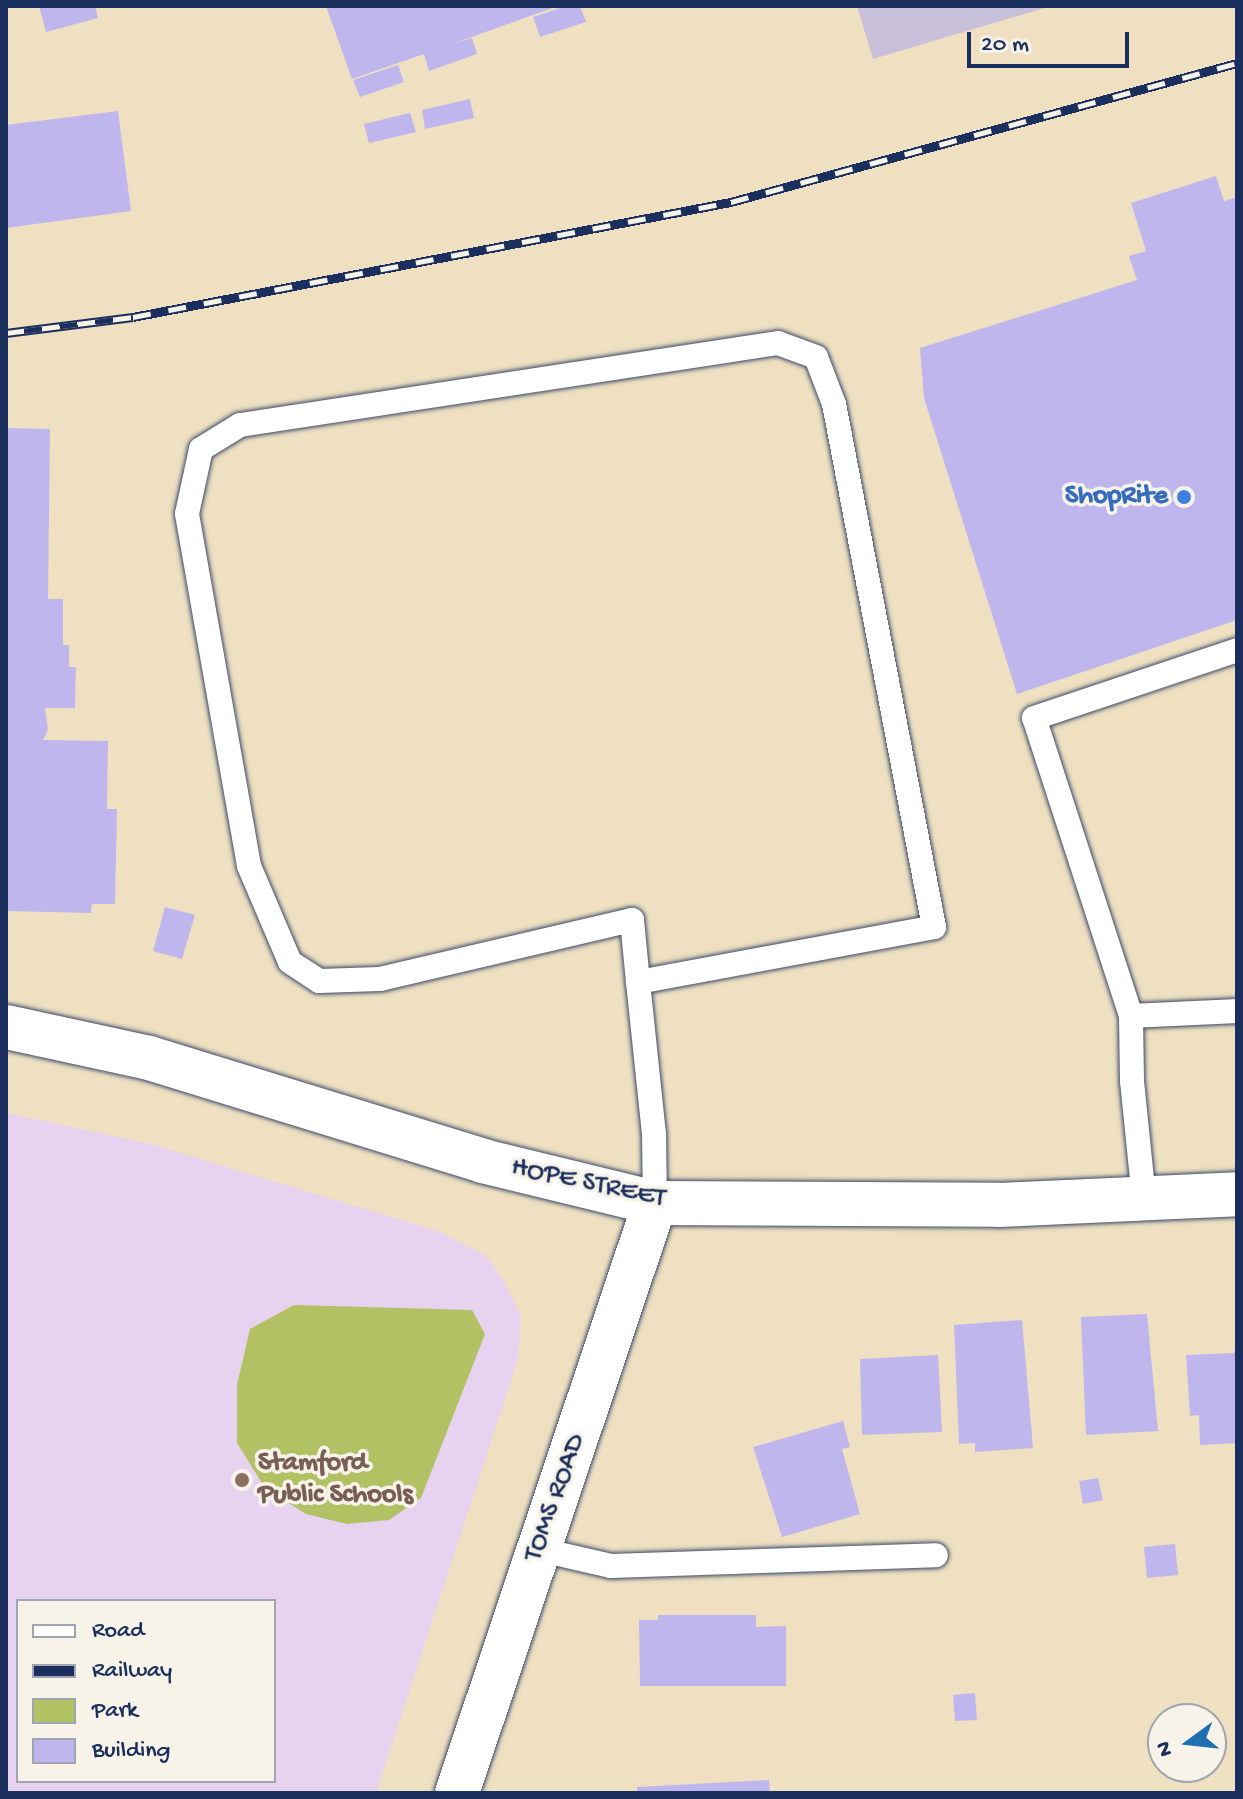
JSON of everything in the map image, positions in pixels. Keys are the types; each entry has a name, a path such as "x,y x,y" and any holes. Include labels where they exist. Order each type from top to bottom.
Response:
{"main road":[{"name":"HOPE STREET","path":"6,1027 149,1058 483,1161 655,1203 999,1205 1237,1194"},
{"name":"TOMS ROAD","path":"457,1793 537,1549 634,1278 655,1203"}],"lane":[{"path":"638,982 934,927 834,404 816,357 778,343 240,425 201,449 187,514 249,866 290,962 319,981 380,979 632,920 638,982 654,1133 655,1203"},
{"path":"1144,1199 1132,1081 1131,1016 1034,718 1237,650"},
{"path":"1131,1016 1237,1011"},
{"path":"537,1549 611,1566 936,1555"}],"shaded area":[{"path":"857,6 1051,6 873,59"},
{"name":"Stamford Public Schools","path":"6,1113 151,1144 438,1231 487,1256 503,1280 521,1316 518,1359 376,1793 6,1793"}],"green space":[{"path":"294,1305 472,1310 485,1334 421,1498 389,1520 347,1524 306,1514 265,1488 237,1443 237,1385 250,1329"}],"building":[{"path":"39,6 95,6 98,18 46,32"},
{"path":"326,6 558,6 452,44 472,38 477,54 429,71 424,54 352,79"},
{"path":"566,6 580,6 586,22 540,37 533,17"},
{"path":"398,65 404,82 360,97 353,80"},
{"path":"470,99 474,118 425,129 422,110"},
{"path":"118,111 131,211 6,228 6,125"},
{"path":"410,113 416,132 369,143 364,124"},
{"path":"1216,176 1224,201 1237,197 1237,620 1017,694 924,398 920,348 1137,280 1129,256 1146,251 1131,203"},
{"path":"6,428 50,429 48,599 63,599 63,645 69,645 69,667 76,667 75,708 45,708 48,730 43,740 108,741 107,809 117,809 115,904 92,904 91,913 6,911"},
{"path":"165,907 195,915 182,959 153,951"},
{"path":"1147,1314 1158,1431 1086,1435 1081,1317"},
{"path":"1022,1320 1033,1448 975,1452 975,1443 959,1444 954,1325"},
{"path":"1237,1340 1237,1443 1200,1445 1199,1415 1190,1416 1186,1355 1234,1353"},
{"path":"938,1355 942,1432 862,1435 860,1359"},
{"path":"843,1421 850,1447 842,1449 860,1514 782,1537 753,1447"},
{"path":"1098,1478 1103,1500 1083,1504 1079,1481"},
{"path":"1175,1544 1178,1575 1147,1578 1144,1547"},
{"path":"658,1615 756,1615 756,1627 786,1626 786,1686 640,1686 639,1620 658,1620"},
{"path":"975,1693 977,1720 955,1721 953,1695"},
{"path":"769,1780 770,1793 637,1793 637,1787"}],"railway":[{"path":"6,333 133,317 731,202 1237,63"}],"place":[{"name":"ShopRite","path":"1184,497"},
{"name":"Stamford Public Schools","path":"242,1480"}]}
